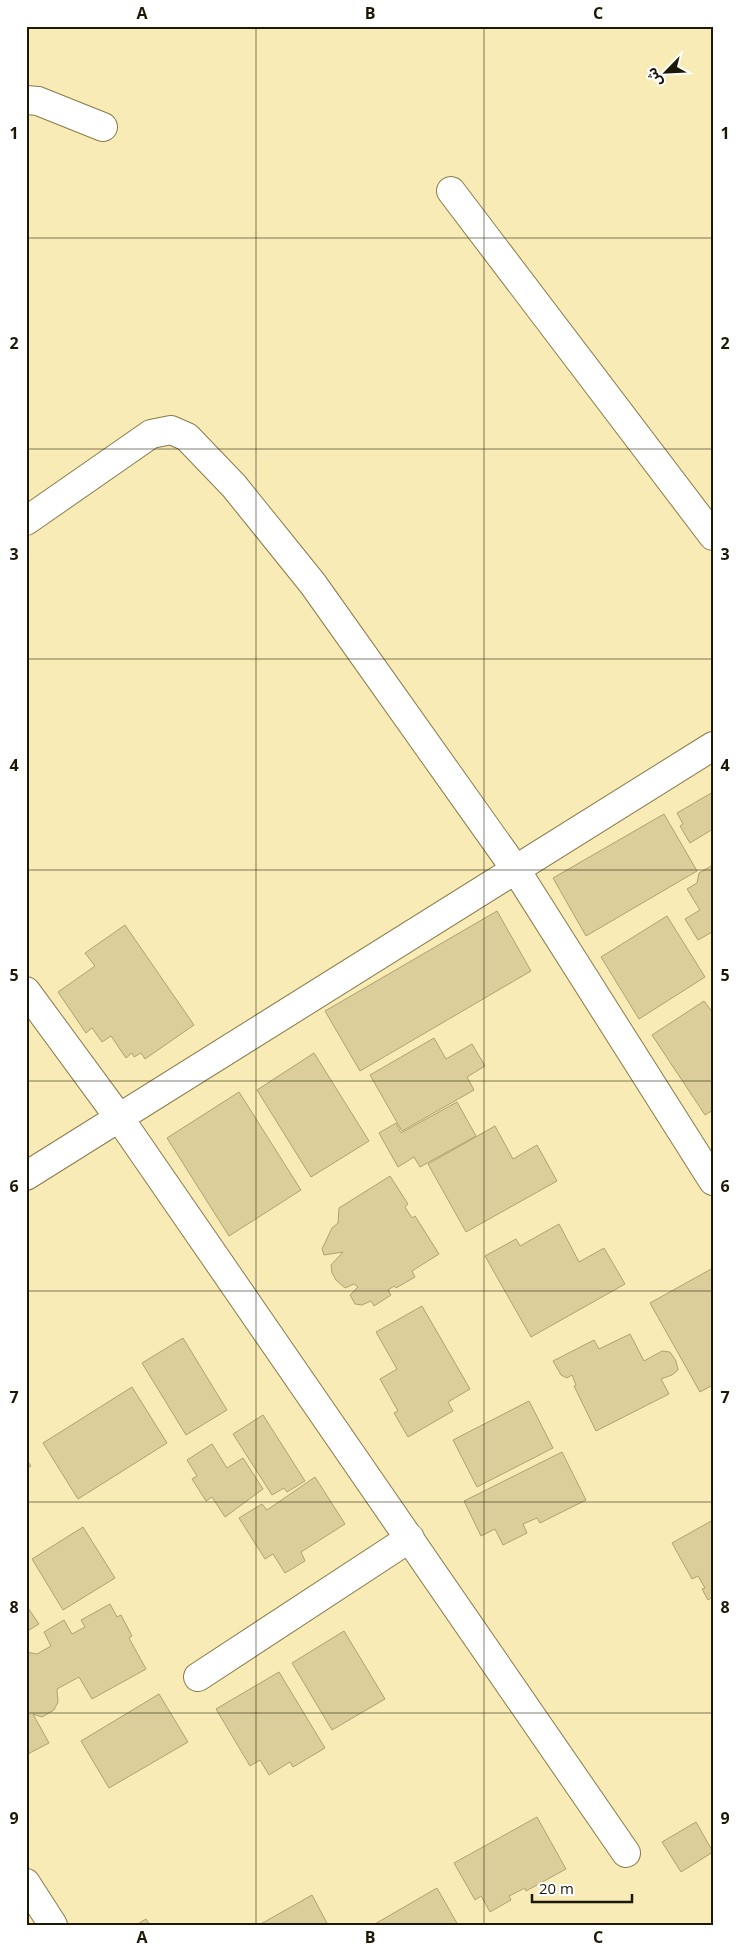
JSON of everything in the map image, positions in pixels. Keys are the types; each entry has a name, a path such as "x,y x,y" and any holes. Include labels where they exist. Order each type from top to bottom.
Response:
{"street":[{"path":"26,100 38,101 103,127"},
{"path":"451,191 713,536"},
{"path":"26,521 151,434 172,430 187,436 234,486 313,584 516,870 713,1181"},
{"path":"26,1176 713,746"},
{"path":"26,991 120,1118 626,1853"},
{"path":"198,1677 410,1538"},
{"path":"26,1883 53,1925"}],"building":[{"path":"713,792 713,829 690,843 680,826 683,824 677,813"},
{"path":"664,814 697,871 586,936 553,878"},
{"path":"713,865 713,933 698,940 685,919 700,910 687,889 697,883 699,873"},
{"path":"497,911 531,971 360,1071 325,1011"},
{"path":"667,916 705,977 639,1019 601,957"},
{"path":"125,925 194,1025 145,1059 141,1053 134,1057 132,1053 126,1058 111,1036 102,1042 92,1028 86,1033 58,992 95,966 85,953"},
{"path":"704,1001 713,1013 713,1110 705,1115 652,1035"},
{"path":"434,1038 446,1059 472,1044 485,1066 467,1077 474,1090 402,1131 370,1075"},
{"path":"314,1053 369,1141 311,1177 257,1090"},
{"path":"239,1092 301,1190 229,1236 167,1138"},
{"path":"457,1102 476,1136 420,1167 414,1157 398,1167 379,1133 396,1123 401,1133"},
{"path":"495,1126 513,1159 537,1145 557,1181 466,1232 428,1164"},
{"path":"390,1176 408,1204 405,1207 412,1218 415,1216 439,1254 412,1271 415,1277 396,1288 394,1286 388,1290 391,1295 374,1306 371,1301 362,1305 355,1304 350,1295 358,1287 354,1284 345,1288 336,1280 332,1273 331,1265 343,1252 324,1255 322,1249 332,1228 338,1223 339,1208"},
{"path":"559,1224 579,1262 604,1248 625,1284 531,1337 485,1256 516,1239 520,1246"},
{"path":"713,1268 713,1385 700,1392 650,1303"},
{"path":"422,1306 470,1389 448,1402 453,1411 408,1437 394,1413 398,1411 380,1379 397,1369 376,1332"},
{"path":"630,1334 644,1361 662,1351 670,1352 676,1361 678,1370 672,1375 661,1379 669,1394 596,1431 574,1386 576,1385 572,1375 567,1378 561,1375 553,1361 594,1340 599,1349"},
{"path":"183,1338 227,1410 186,1435 142,1363"},
{"path":"132,1387 167,1443 78,1499 43,1443"},
{"path":"529,1401 553,1448 477,1487 453,1440"},
{"path":"263,1415 305,1481 287,1492 284,1488 272,1495 233,1434"},
{"path":"212,1444 227,1468 243,1458 263,1489 225,1517 212,1497 206,1501 192,1479 197,1476 187,1460"},
{"path":"562,1452 586,1500 540,1523 537,1518 523,1524 527,1533 503,1545 495,1529 481,1536 464,1501"},
{"path":"26,1459 31,1466 26,1469"},
{"path":"315,1477 345,1524 301,1552 305,1561 285,1573 273,1554 265,1559 239,1518 262,1504 267,1510"},
{"path":"713,1520 713,1600 711,1598 708,1600 702,1589 705,1588 698,1576 692,1579 672,1543"},
{"path":"83,1527 115,1578 63,1610 32,1559"},
{"path":"110,1604 117,1617 121,1615 132,1636 129,1638 146,1669 92,1699 79,1677 57,1689 58,1702 54,1710 42,1717 33,1714 49,1743 26,1755 26,1652 37,1654 51,1646 44,1632 64,1620 72,1634 85,1627 81,1620"},
{"path":"26,1605 39,1624 26,1632"},
{"path":"344,1631 385,1699 332,1730 292,1663"},
{"path":"279,1672 325,1748 293,1767 290,1762 269,1775 260,1760 250,1766 216,1709"},
{"path":"159,1694 188,1742 109,1788 81,1741"},
{"path":"537,1817 566,1869 526,1891 525,1888 509,1896 511,1900 490,1912 481,1896 475,1900 454,1863"},
{"path":"696,1822 713,1852 681,1872 662,1842"},
{"path":"437,1888 458,1925 373,1925"},
{"path":"312,1895 328,1925 259,1925"},
{"path":"146,1919 150,1925 136,1925"}]}
